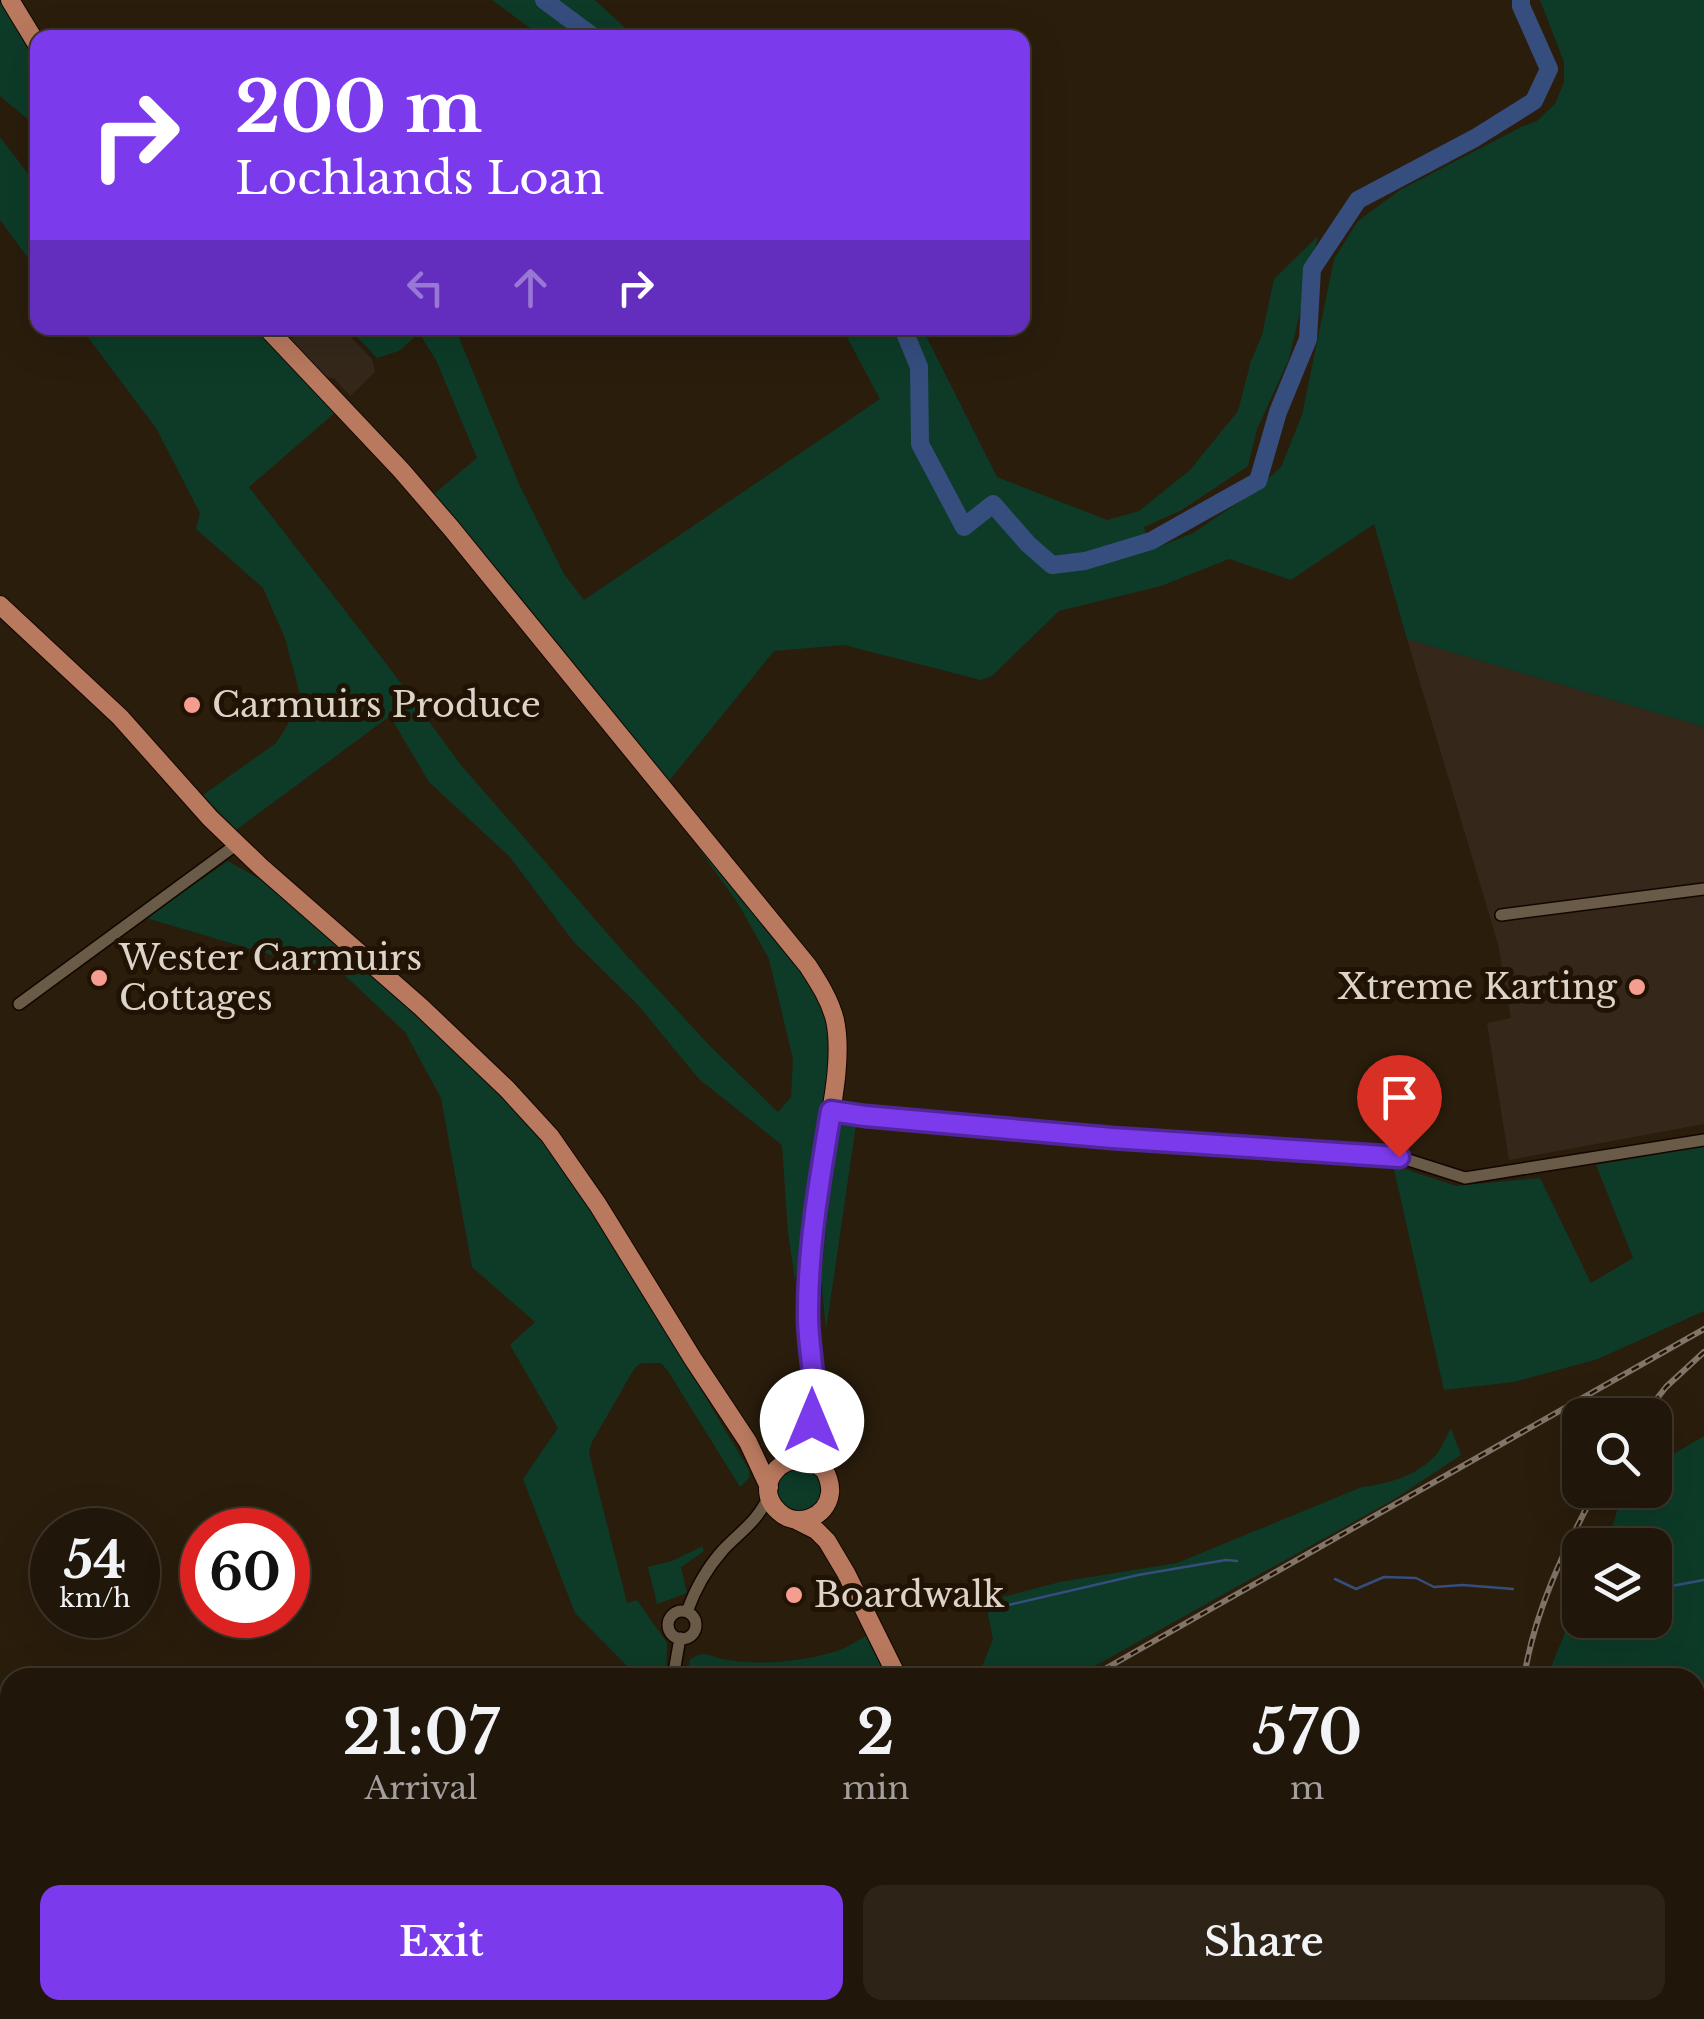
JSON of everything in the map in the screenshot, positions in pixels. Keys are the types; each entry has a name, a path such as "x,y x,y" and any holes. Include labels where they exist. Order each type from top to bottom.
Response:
{"main road":[{"path":"10,0 30,33"},
{"path":"274,335 451,528 808,966 828,1000 836,1030 831,1111 808,1280 808,1316 814,1447 830,1485 830,1497 812,1518 793,1520"},
{"path":"0,605 120,717 172,778 237,844 421,1007 550,1136 742,1432 777,1510 816,1530 830,1548 893,1668"},
{"path":"769,1491 774,1472 790,1460 807,1437 814,1412"},
{"path":"742,1432 759,1448 790,1460 806,1459 823,1469"},
{"path":"824,1508 830,1548"}],"street":[{"path":"19,1004 237,844"},
{"path":"1501,915 1704,889"},
{"path":"831,1111 1092,1136 1399,1157 1465,1178 1704,1140"},
{"path":"686,1612 712,1562 751,1525 769,1491"},
{"path":"751,1525 793,1520"},
{"path":"686,1612 694,1617 695,1630 689,1637 680,1638 670,1631 670,1620 674,1613 686,1612"},
{"path":"675,1668 680,1638"}],"shaded area":[{"path":"295,335 349,335 372,359 375,372 350,396 334,378 324,377 289,341"},
{"path":"1407,639 1704,727 1704,1124 1509,1160 1487,1023 1511,1018 1498,944"}],"green space":[{"path":"0,0 30,53 30,121 0,96"},
{"path":"492,0 595,0 627,30 533,30"},
{"path":"1540,0 1704,0 1704,727 1407,639 1374,524 1291,580 1229,559 1161,586 1059,611 992,676 981,680 844,645 774,651 669,781 434,494 477,458 436,360 420,335 458,335 519,484 564,574 584,600 880,399 846,335 926,335 997,477 1107,520 1139,511 1190,470 1238,411 1262,335 1274,279 1318,236 1289,359 1257,429 1248,466 1180,511 1144,527 1151,550 1193,533 1248,496 1281,467 1302,415 1334,259 1358,221 1400,190 1537,121 1555,104 1564,82 1564,62"},
{"path":"0,137 30,175 30,261 0,220"},
{"path":"86,335 262,335 337,411 249,487 461,765 627,956 708,1044 778,1112 791,1097 793,1059 769,959 739,905 678,819 804,972 825,1014 830,1047 795,1280 782,1145 699,1079 637,1004 573,941 510,857 429,782 390,716 236,830 203,795 276,743 302,702 285,638 263,588 196,529 200,513 156,428"},
{"path":"356,335 417,335 399,351 377,358"},
{"path":"228,861 270,885 474,1070 551,1146 578,1184 749,1470 749,1478 740,1487 661,1363 641,1363 634,1369 592,1442 589,1453 627,1603 637,1600 667,1643 666,1668 628,1668 575,1613 523,1479 558,1428 510,1345 535,1322 472,1267 441,1098 405,1032 338,969 271,955 146,918"},
{"path":"856,1125 826,1330 821,1279 835,1141 838,1127"},
{"path":"1704,1146 1704,1311 1598,1359 1514,1382 1444,1390 1393,1165 1456,1186 1540,1178 1591,1283 1633,1258 1596,1165"},
{"path":"1451,1428 1461,1455 1393,1500 1091,1668 982,1668 993,1639 988,1615 991,1600 1060,1582 1177,1563 1362,1487 1410,1474 1442,1446"},
{"path":"1704,1436 1704,1668 1551,1668 1563,1638 1672,1638 1672,1528 1612,1528 1618,1508 1672,1508 1672,1455"},
{"path":"799,1467 815,1473 821,1489 815,1505 799,1511 783,1505 777,1489 783,1473"},
{"path":"703,1546 703,1552 681,1567 687,1593 657,1604 648,1567"},
{"path":"866,1636 882,1668 688,1668 690,1660 700,1655 765,1662 818,1656"}],"waterway":[{"path":"544,0 584,30"},
{"path":"906,335 919,367 920,444 964,527 993,504 1052,565 1085,561 1151,541 1258,481 1278,412 1308,339 1312,269 1358,200 1475,138 1534,101 1549,69 1521,0"},
{"path":"1000,1607 1138,1575 1237,1561"},
{"path":"1335,1579 1356,1589 1384,1577 1416,1578 1434,1587 1513,1589"},
{"path":"1672,1586 1704,1580"}],"railway":[{"path":"1107,1668 1704,1329"},
{"path":"1657,1398 1704,1352"},
{"path":"1526,1668 1543,1605 1587,1508"}],"place":[{"name":"Carmuirs Produce","path":"192,705"},
{"name":"Wester Carmuirs Cottages","path":"99,978"},
{"name":"Xtreme Karting","path":"1637,987"},
{"name":"Boardwalk","path":"794,1595"}],"route":[{"path":"812,1421 808,1280 831,1111 1112,1138 1399,1157"}]}
